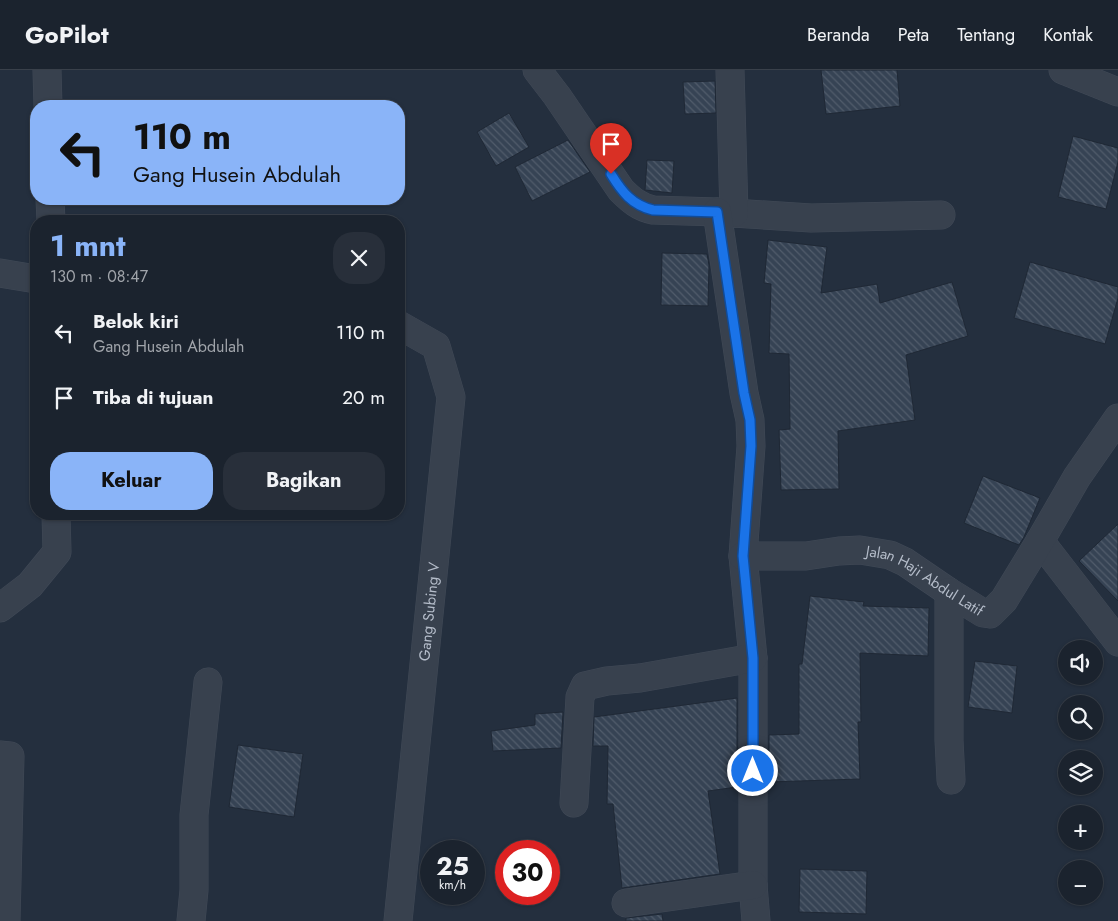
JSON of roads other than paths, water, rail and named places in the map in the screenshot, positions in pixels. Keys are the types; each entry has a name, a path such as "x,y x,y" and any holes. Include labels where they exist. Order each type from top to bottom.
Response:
{"street":[{"path":"47,70 48,100"},
{"path":"537,70 621,190 633,202 643,208 811,218 941,215"},
{"path":"730,70 725,212 743,384 750,420 751,446 743,556 753,658 753,885 756,921"},
{"path":"1062,70 1118,92"},
{"path":"0,273 30,278"},
{"name":"Gang Subing V","path":"398,921 451,397 436,346 405,329"},
{"name":"Jalan Haji Abdul Latif","path":"743,556 806,556 839,550 860,550 890,555 905,562 983,613 990,614 1004,600 1077,477 1118,418"},
{"path":"0,608 30,585 57,552 56,520"},
{"path":"1040,541 1118,642"},
{"path":"949,592 949,740 951,780"},
{"path":"574,803 580,697 585,686 753,658"},
{"path":"191,921 194,890 194,814 208,682"},
{"path":"0,755 10,756 6,921"},
{"path":"626,903 753,885"}]}
